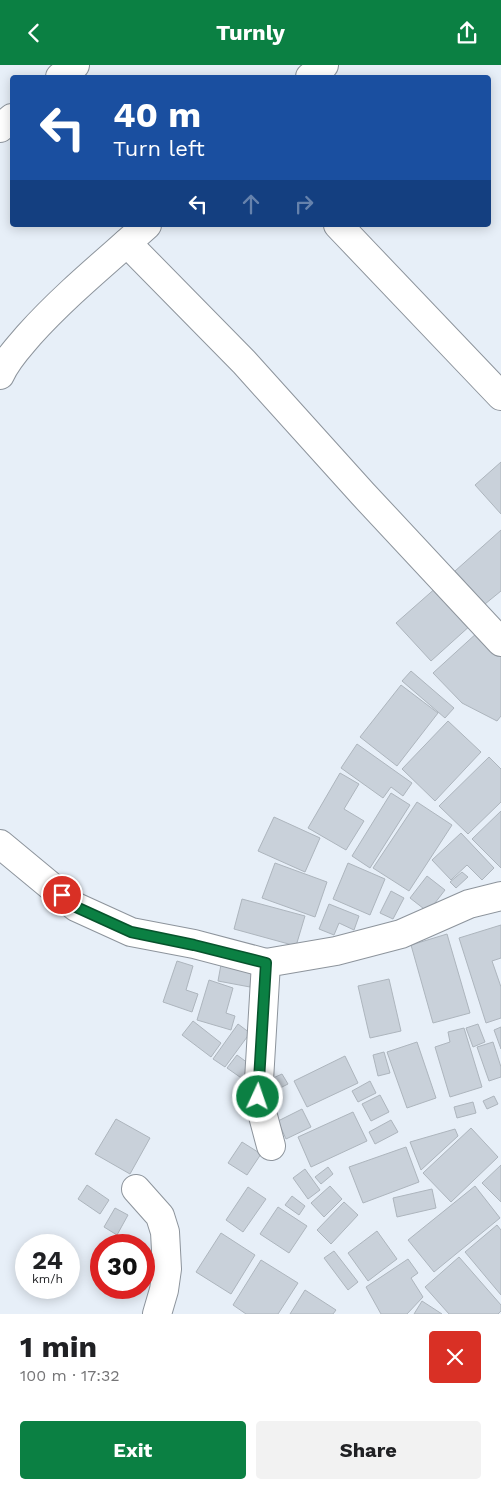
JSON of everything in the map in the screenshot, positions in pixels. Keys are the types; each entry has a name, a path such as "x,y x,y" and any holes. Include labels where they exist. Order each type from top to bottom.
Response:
{"street":[{"path":"62,75 75,65"},
{"path":"312,75 324,65"},
{"path":"0,128 10,120"},
{"path":"340,227 501,396"},
{"path":"0,375 6,362 38,325 70,293 137,234 244,362 363,494 501,642"},
{"path":"0,844 76,907 131,932 266,963 336,951 401,934 469,904 501,897"},
{"path":"266,963 258,1097 270,1146"},
{"path":"136,1189 160,1216 165,1232 167,1269 157,1314"}],"building":[{"path":"501,462 501,514 475,485"},
{"path":"501,530 501,591 485,604 455,571"},
{"path":"438,586 472,624 431,661 396,623"},
{"path":"478,632 501,657 501,716 497,721 462,703 433,673"},
{"path":"411,671 454,708 445,718 402,681"},
{"path":"401,685 438,713 397,766 360,737"},
{"path":"448,721 481,752 435,801 402,769"},
{"path":"357,744 412,783 403,796 391,787 383,798 341,768"},
{"path":"489,757 501,769 501,802 468,834 439,806"},
{"path":"340,773 359,784 344,809 364,821 346,850 308,828"},
{"path":"391,793 410,805 370,868 352,856"},
{"path":"417,802 452,825 409,891 373,868"},
{"path":"501,811 501,868 472,839"},
{"path":"274,817 320,838 305,872 258,851"},
{"path":"461,833 494,868 482,880 467,865 451,880 432,860"},
{"path":"275,863 327,882 315,917 262,898"},
{"path":"348,863 385,879 370,915 333,899"},
{"path":"462,872 468,877 456,888 450,882"},
{"path":"427,876 445,890 428,912 410,898"},
{"path":"391,891 404,898 393,919 380,913"},
{"path":"242,899 305,916 296,946 234,929"},
{"path":"329,904 359,916 354,930 339,923 334,935 319,929"},
{"path":"501,925 501,958 492,961 501,987 501,1018 486,1023 459,938"},
{"path":"447,934 470,1013 433,1023 411,945"},
{"path":"222,959 254,966 250,987 218,981"},
{"path":"177,961 193,966 186,990 198,994 192,1012 163,1002"},
{"path":"389,979 401,1031 370,1038 358,986"},
{"path":"209,980 233,988 226,1013 235,1016 231,1030 197,1020"},
{"path":"193,1021 221,1043 211,1057 182,1035"},
{"path":"238,1024 250,1033 225,1067 213,1059"},
{"path":"478,1024 485,1042 473,1047 466,1028"},
{"path":"501,1027 501,1049 494,1030"},
{"path":"464,1028 482,1087 450,1097 435,1047 450,1042 448,1032"},
{"path":"417,1042 436,1098 407,1108 387,1052"},
{"path":"493,1042 501,1067 501,1077 489,1081 477,1047"},
{"path":"384,1052 390,1073 378,1076 373,1055"},
{"path":"237,1055 256,1069 247,1082 227,1068"},
{"path":"345,1056 358,1083 307,1107 294,1081"},
{"path":"282,1074 288,1084 278,1089 273,1078"},
{"path":"370,1081 376,1093 358,1102 352,1091"},
{"path":"380,1095 389,1112 371,1121 362,1104"},
{"path":"494,1096 498,1104 487,1109 483,1101"},
{"path":"473,1102 476,1113 457,1118 454,1107"},
{"path":"302,1109 311,1127 286,1139 278,1121"},
{"path":"353,1112 367,1141 311,1167 298,1137"},
{"path":"116,1119 150,1138 130,1174 95,1154"},
{"path":"391,1120 398,1132 375,1144 369,1132"},
{"path":"471,1128 498,1157 451,1202 423,1173"},
{"path":"455,1129 458,1136 421,1170 410,1142"},
{"path":"242,1142 261,1154 247,1175 228,1163"},
{"path":"406,1147 419,1182 363,1203 349,1167"},
{"path":"501,1165 501,1202 482,1183"},
{"path":"328,1167 333,1174 321,1184 315,1177"},
{"path":"305,1169 320,1190 308,1199 293,1178"},
{"path":"87,1185 109,1200 100,1214 78,1199"},
{"path":"330,1186 342,1199 324,1217 311,1203"},
{"path":"475,1186 500,1218 434,1272 408,1240"},
{"path":"248,1187 266,1199 243,1232 226,1220"},
{"path":"432,1189 436,1208 397,1217 393,1198"},
{"path":"292,1196 305,1206 299,1215 285,1205"},
{"path":"344,1202 358,1215 331,1244 317,1230"},
{"path":"278,1207 307,1226 289,1253 260,1234"},
{"path":"115,1208 128,1215 118,1234 104,1227"},
{"path":"497,1225 501,1230 501,1295 465,1252"},
{"path":"377,1231 397,1259 368,1281 348,1253"},
{"path":"221,1233 255,1255 231,1294 196,1272"},
{"path":"334,1251 358,1282 348,1290 324,1258"},
{"path":"459,1257 501,1305 501,1311 498,1314 449,1314 425,1287"},
{"path":"408,1259 418,1273 411,1278 423,1297 407,1314 381,1314 366,1287"},
{"path":"261,1260 298,1283 278,1314 246,1314 233,1305"},
{"path":"305,1290 336,1310 333,1314 290,1314"},
{"path":"422,1301 442,1314 414,1314"}],"route":[{"path":"62,895 76,907 131,932 266,963 258,1097"}]}
